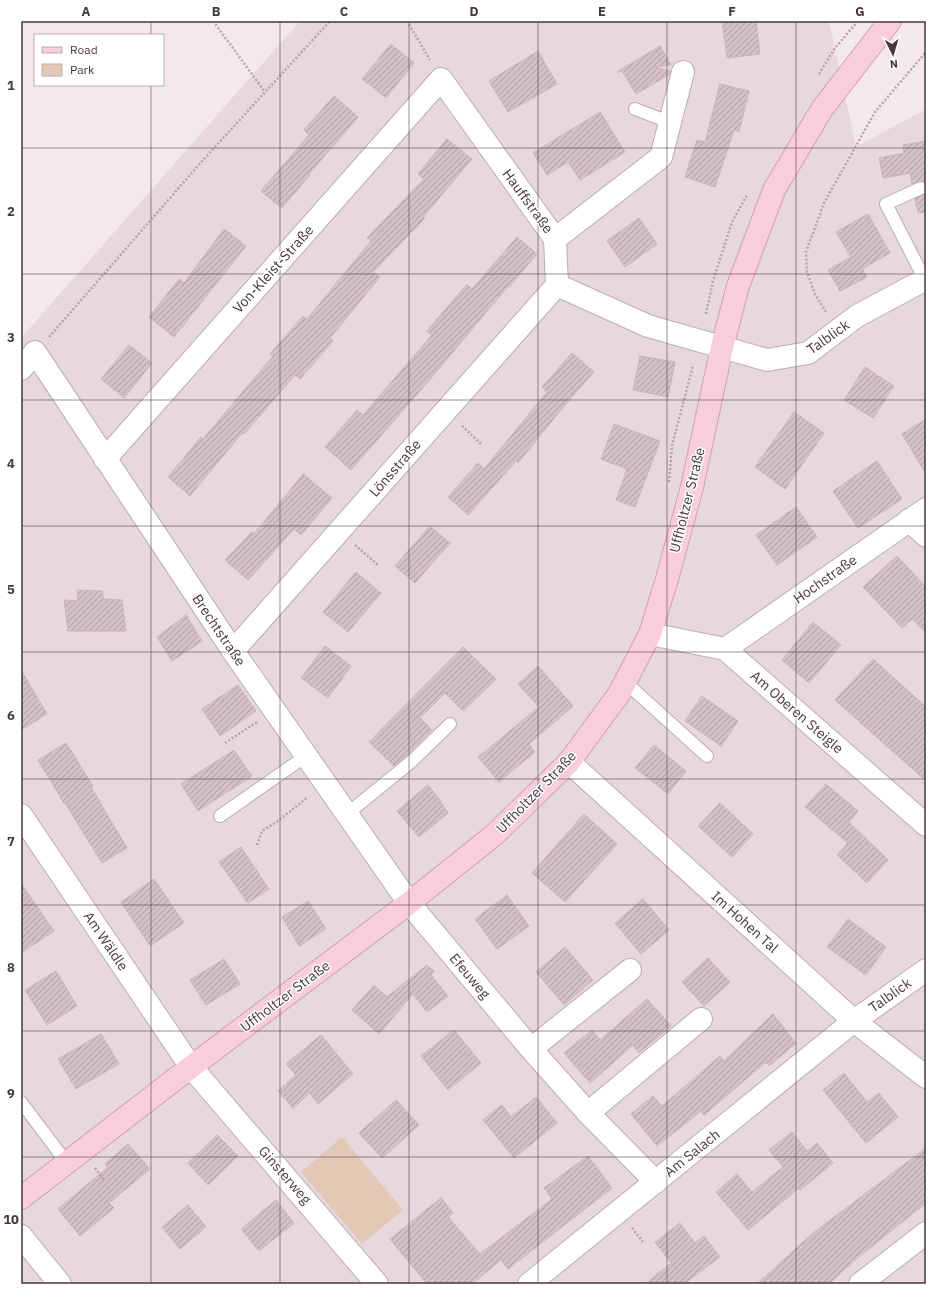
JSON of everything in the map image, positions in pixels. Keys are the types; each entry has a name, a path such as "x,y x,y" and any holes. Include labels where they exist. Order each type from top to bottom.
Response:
{"street":[{"name":"Uffholtzer Straße","path":"21,1198 409,902 494,835 569,762 619,694 650,634 667,579 692,486 722,347 741,278 774,190 822,109 890,21"},
{"path":"555,239 660,157 683,72"},
{"name":"Hauffstraße","path":"441,79 555,239 556,286"},
{"name":"Von-Kleist-Straße","path":"105,459 441,79"},
{"name":"Talblick","path":"722,347 767,360 808,353 857,316 925,279"},
{"path":"556,286 648,326 722,347"},
{"name":"Lönsstraße","path":"233,652 556,286"},
{"path":"21,369 35,352"},
{"name":"Brechtstraße","path":"35,352 233,652 409,902"},
{"path":"917,515 926,536"},
{"name":"Hochstraße","path":"725,649 917,515"},
{"name":"Am Oberen Steigle","path":"650,634 725,649 926,825"},
{"name":"Im Hohen Tal","path":"569,762 854,1021 926,1077"},
{"name":"Am Wäldle","path":"21,815 191,1067"},
{"name":"Efeuweg","path":"409,902 531,1049 588,1113 656,1182"},
{"path":"531,1049 630,970"},
{"name":"Talblick","path":"854,1021 926,970"},
{"path":"588,1113 701,1019"},
{"name":"Am Salach","path":"529,1284 854,1021"},
{"name":"Ginsterweg","path":"191,1067 378,1284"},
{"path":"860,1284 926,1233"},
{"path":"21,1236 60,1284"}],"lane":[{"path":"635,109 670,122"},
{"path":"921,188 886,204 925,279"},
{"path":"625,682 707,756"},
{"path":"347,814 412,761 450,724"},
{"path":"220,816 306,756"},
{"path":"21,1102 66,1163"}],"path":[{"path":"213,21 265,92"},
{"path":"35,352 204,159 330,21"},
{"path":"407,21 441,79"},
{"path":"818,75 835,48 858,21"},
{"path":"839,330 815,294 807,272 806,252 824,203 875,112 926,52"},
{"path":"669,482 672,444 700,340 713,281 732,222 751,188"},
{"path":"339,531 379,566"},
{"path":"225,743 275,711"},
{"path":"257,845 262,831 278,821 326,784"}],"shaded area":[{"path":"300,21 829,21 856,147 926,109 926,1284 21,1284 21,338"}],"green space":[{"path":"342,1137 403,1210 362,1244 301,1172"}],"building":[{"path":"722,21 756,21 760,54 727,58"},
{"path":"391,44 414,63 386,98 362,79"},
{"path":"660,46 671,65 654,67 670,71 670,74 636,94 622,71 617,72"},
{"path":"538,51 557,84 508,112 489,81"},
{"path":"720,84 749,91 739,132 734,130 715,187 685,177 697,140 705,142"},
{"path":"334,96 358,117 282,208 261,191 309,135 304,130"},
{"path":"600,112 625,152 580,180 568,162 547,175 533,153"},
{"path":"447,139 472,159 423,217 425,218 373,272 380,277 330,338 333,341 300,379 295,375 244,434 242,433 190,496 168,477 201,437 203,439 273,356 270,354 303,316 307,319 371,241 367,238 424,179 418,174"},
{"path":"926,141 926,183 921,181 912,184 910,173 883,178 879,158 904,153 903,145"},
{"path":"926,193 926,212 918,213 915,199"},
{"path":"868,214 890,253 862,269 867,277 840,291 828,270 851,257 836,232"},
{"path":"639,218 657,244 625,267 607,241"},
{"path":"224,229 246,246 174,337 149,317 179,279 184,283"},
{"path":"517,237 537,254 351,470 325,447 357,410 363,415 432,335 427,331 467,284 472,289"},
{"path":"129,345 152,363 124,398 101,379"},
{"path":"572,353 594,372 564,406 518,463 516,461 468,515 448,497 478,463 484,469 547,392 542,387"},
{"path":"640,356 675,362 668,397 633,390"},
{"path":"865,367 894,386 873,418 844,400"},
{"path":"794,412 824,433 785,489 755,467"},
{"path":"926,419 926,474 902,434"},
{"path":"614,424 660,441 635,507 616,500 627,469 601,459"},
{"path":"877,461 902,499 858,528 833,491"},
{"path":"303,474 332,498 301,535 294,529 248,580 225,560 252,532 254,534"},
{"path":"796,507 817,537 777,565 756,535"},
{"path":"430,526 450,543 415,583 395,566"},
{"path":"897,556 926,587 926,633 912,619 902,628 863,587"},
{"path":"356,572 381,593 348,632 323,612"},
{"path":"77,590 102,591 104,599 122,600 126,631 68,631 64,600 78,601"},
{"path":"186,615 202,641 172,661 157,637"},
{"path":"813,622 841,645 809,683 782,660"},
{"path":"325,646 351,666 328,698 301,678"},
{"path":"463,647 496,679 463,711 445,693 420,718 432,730 394,766 369,742"},
{"path":"873,659 926,707 926,781 835,700"},
{"path":"538,666 573,706 529,744 535,752 499,782 478,757 539,707 518,684"},
{"path":"21,670 47,714 21,730"},
{"path":"238,685 256,711 220,736 202,709"},
{"path":"702,696 738,721 721,746 685,721"},
{"path":"66,743 93,786 91,787 127,848 102,863 38,760"},
{"path":"654,745 686,771 668,794 635,768"},
{"path":"234,750 252,776 198,811 181,784"},
{"path":"826,784 858,811 849,822 888,860 867,883 837,855 848,843 805,807"},
{"path":"428,785 448,813 419,837 397,811"},
{"path":"720,803 753,834 732,857 698,826"},
{"path":"584,814 617,844 565,902 532,873"},
{"path":"241,847 269,889 248,903 219,862"},
{"path":"154,879 184,923 150,946 121,902"},
{"path":"21,883 54,931 21,953"},
{"path":"507,895 529,926 497,949 475,919"},
{"path":"643,899 669,930 641,954 615,923"},
{"path":"308,901 326,929 299,946 282,917"},
{"path":"848,919 886,947 866,975 827,947"},
{"path":"565,947 593,980 564,1005 536,972"},
{"path":"708,958 730,982 704,1006 682,982"},
{"path":"224,959 240,984 206,1005 190,980"},
{"path":"427,965 434,971 431,975 448,996 427,1012 413,994 379,1034 352,1010 374,985 387,997"},
{"path":"56,971 77,1006 47,1025 25,990"},
{"path":"647,999 671,1026 639,1053 633,1045 590,1083 564,1053 592,1030 600,1040"},
{"path":"773,1014 796,1043 769,1066 766,1062 704,1115 701,1111 657,1146 631,1114 653,1096 662,1106 720,1056 724,1061"},
{"path":"454,1030 481,1063 448,1090 421,1056"},
{"path":"101,1034 119,1064 76,1089 58,1059"},
{"path":"321,1035 353,1074 318,1104 310,1093 293,1108 278,1091 296,1075 286,1064"},
{"path":"844,1073 867,1102 879,1093 898,1117 866,1143 823,1090"},
{"path":"536,1097 557,1123 514,1158 483,1120 502,1105 511,1117"},
{"path":"396,1100 419,1125 382,1158 359,1133"},
{"path":"792,1132 807,1151 817,1143 833,1163 800,1190 799,1188 748,1230 716,1192 737,1174 752,1192 783,1167 769,1150"},
{"path":"217,1135 238,1156 208,1185 188,1163"},
{"path":"128,1144 150,1169 109,1203 114,1208 80,1236 58,1209 108,1167 105,1164"},
{"path":"926,1148 926,1203 855,1260 829,1284 757,1284 813,1233"},
{"path":"588,1156 612,1188 508,1269 501,1260 472,1284 427,1284 390,1239 441,1198 453,1213 448,1217 480,1254 552,1199 544,1188"},
{"path":"276,1200 294,1223 259,1251 241,1229"},
{"path":"188,1205 206,1227 180,1249 162,1227"},
{"path":"680,1223 695,1243 704,1236 720,1257 684,1284 645,1284 671,1263 655,1242"}]}
